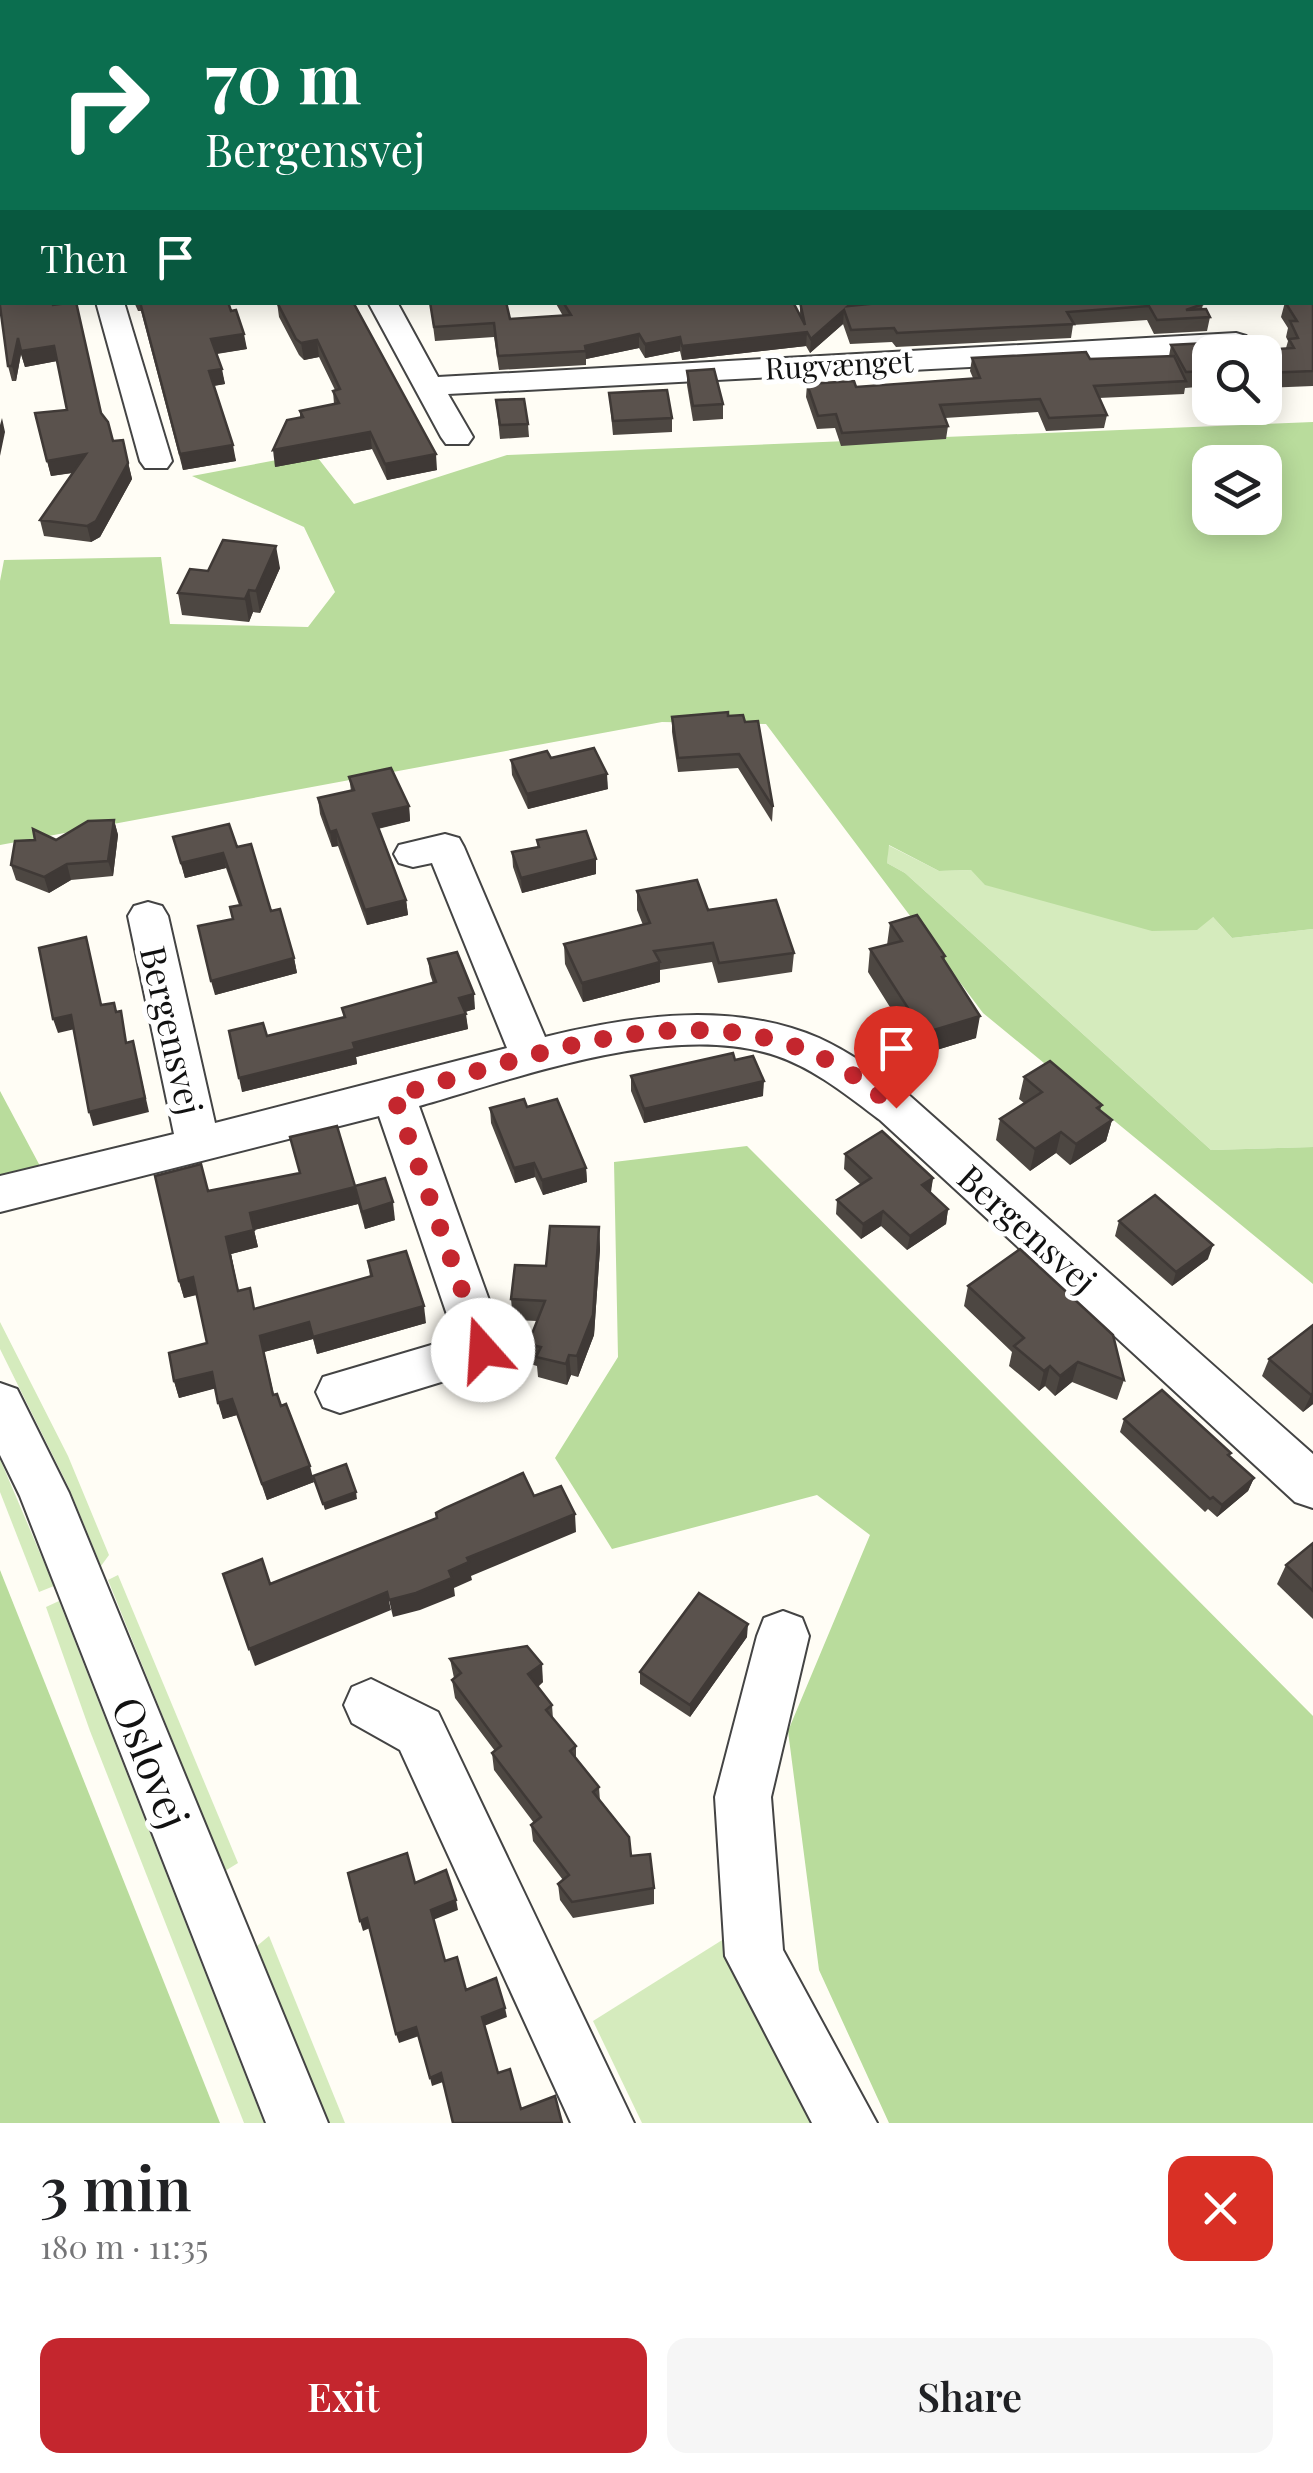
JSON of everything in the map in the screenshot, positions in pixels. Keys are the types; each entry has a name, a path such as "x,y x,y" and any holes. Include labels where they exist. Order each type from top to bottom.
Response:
{"street":[{"path":"111,305 156,461"},
{"path":"384,305 457,437"},
{"name":"Rugvænget","path":"431,386 1192,344"},
{"path":"413,854 445,847 532,1056"},
{"name":"Bergensvej","path":"148,916 198,1144"},
{"name":"Bergensvej","path":"0,1194 394,1096 532,1056 647,1031 708,1030 773,1039 840,1067 896,1108 1313,1486"},
{"path":"340,1392 483,1350 394,1096"},
{"name":"Oslovej","path":"0,1404 44,1492 297,2123"},
{"path":"784,1636 743,1798 754,1956 846,2123"},
{"path":"370,1706 419,1731 603,2123"}],"green space":[{"path":"1313,422 1313,929 1232,938 1213,917 1197,930 1152,931 985,885 971,870 939,871 889,845 887,863 905,873 1211,1150 1313,1147 1313,1284 983,1013 766,724 662,722 0,845 0,581 4,560 161,557 170,624 308,627 335,592 304,527 192,476 314,453 354,504 507,455"},
{"path":"888,845 939,871 971,870 1213,917 1232,938 1313,929 1313,1147 1211,1150 905,873 887,863"},
{"path":"0,1091 40,1166 0,1177"},
{"path":"747,1146 1313,1716 1313,2123 889,2123 819,1970 788,1731 870,1535 817,1495 612,1549 555,1458 618,1357 614,1162"},
{"path":"0,1322 68,1456 109,1555 101,1566 69,1488 0,1349"},
{"path":"0,1459 54,1586 39,1592 0,1492"},
{"path":"0,1570 220,2123 0,2123"},
{"path":"118,1575 238,1863 225,1871 108,1580"},
{"path":"59,1601 264,2123 244,2123 90,1731 46,1607"},
{"path":"269,1936 345,2123 329,2123 257,1946"},
{"path":"727,1937 822,2123 642,2123 593,2021"}],"building":[{"path":"77,305 101,413 113,441 123,440 128,463 96,521 87,526 40,520 86,454 47,461 35,413 67,410 54,346 21,351 18,338 12,366 8,366 0,306"},
{"path":"141,305 229,305 231,311 236,310 244,334 211,339 222,369 209,371 233,445 180,454"},
{"path":"279,305 355,305 436,454 385,464 370,432 273,450 287,420 303,417 300,411 339,403 333,391 340,389 317,340 301,343"},
{"path":"430,305 507,305 510,319 571,315 565,305 795,305 805,325 801,305 1200,305 1186,310 1206,309 1210,317 1157,320 1149,306 1067,312 1074,324 897,333 894,328 851,330 844,310 811,339 807,332 682,346 680,337 645,344 639,334 585,346 586,351 498,356 494,323 434,327"},
{"path":"1287,305 1313,305 1313,371 1282,372 1282,349 1294,348 1289,339 1298,338 1290,321 1297,321"},
{"path":"1192,344 1192,372 1186,372 1171,345"},
{"path":"1086,352 1090,359 1174,356 1186,381 1094,386 1107,415 1049,418 1040,399 940,405 948,426 842,433 836,414 818,416 807,384 854,381 856,387 980,378 972,358"},
{"path":"714,369 723,404 693,406 687,371"},
{"path":"667,390 672,418 613,421 609,393"},
{"path":"524,399 528,424 500,425 496,400"},
{"path":"223,540 276,546 256,591 249,590 245,599 178,593 190,569 208,571"},
{"path":"728,712 728,716 743,715 745,722 758,721 773,807 739,754 678,758 672,717"},
{"path":"594,748 607,774 527,794 511,760 547,751 551,758"},
{"path":"391,768 409,806 373,814 406,900 365,910 336,830 330,832 318,798 354,790 349,777"},
{"path":"114,820 108,861 67,864 44,877 11,865 15,841 35,840 33,829 56,840 88,821"},
{"path":"229,824 237,847 251,844 271,911 280,909 294,958 211,981 198,926 233,919 230,907 241,905 223,853 181,863 173,837"},
{"path":"586,831 596,859 521,878 512,852 539,847 537,840"},
{"path":"697,880 708,910 776,900 794,953 719,963 713,943 654,951 660,962 582,983 564,944 650,923 637,891"},
{"path":"917,915 980,1016 924,1033 870,949 902,941 890,923"},
{"path":"86,937 101,1005 114,1003 116,1012 121,1011 126,1043 133,1041 145,1098 89,1112 71,1015 53,1019 39,948"},
{"path":"457,952 474,994 459,998 466,1014 353,1043 355,1049 239,1078 229,1031 263,1023 267,1036 345,1017 342,1008 436,982 428,959"},
{"path":"733,1053 735,1060 753,1056 764,1081 644,1109 631,1076"},
{"path":"1050,1061 1102,1105 1097,1108 1112,1120 1076,1144 1061,1132 1035,1149 1000,1119 1042,1092 1024,1077"},
{"path":"524,1099 527,1107 557,1099 586,1168 542,1180 534,1163 514,1168 490,1108"},
{"path":"337,1126 355,1186 385,1178 393,1202 362,1212 355,1187 250,1213 254,1230 226,1237 238,1291 250,1288 254,1309 372,1276 368,1261 406,1251 424,1306 313,1337 309,1322 260,1336 273,1395 277,1394 281,1406 286,1404 310,1466 262,1484 232,1399 218,1403 212,1372 174,1381 169,1353 207,1343 193,1277 179,1281 155,1176 201,1164 208,1191 300,1173 290,1137"},
{"path":"882,1131 933,1178 922,1185 948,1209 910,1236 883,1211 863,1224 837,1200 871,1178 845,1154"},
{"path":"1155,1195 1213,1245 1176,1272 1119,1221"},
{"path":"550,1226 599,1227 593,1315 577,1356 569,1355 566,1364 536,1357 541,1347 528,1344 545,1301 511,1299 515,1265 546,1266"},
{"path":"1020,1249 1113,1335 1124,1380 1078,1362 1060,1376 1050,1366 1044,1371 1014,1346 1024,1338 968,1286"},
{"path":"1313,1325 1313,1393 1311,1395 1269,1359"},
{"path":"1162,1390 1254,1478 1222,1505 1213,1497 1210,1499 1124,1419"},
{"path":"346,1464 356,1492 323,1504 313,1476"},
{"path":"523,1473 534,1496 561,1486 575,1514 467,1558 469,1562 449,1571 452,1578 416,1593 389,1600 387,1592 249,1649 223,1574 262,1559 270,1584 437,1518 436,1513 445,1508"},
{"path":"1313,1543 1313,1591 1286,1565"},
{"path":"699,1593 748,1624 690,1705 640,1672"},
{"path":"527,1646 542,1664 528,1674 552,1705 546,1710 576,1746 570,1751 599,1787 593,1792 629,1837 631,1856 650,1854 654,1888 572,1902 558,1884 569,1875 531,1825 541,1817 492,1753 501,1746 452,1680 461,1673 450,1659"},
{"path":"407,1853 415,1883 446,1870 456,1900 431,1910 445,1961 457,1957 466,1990 496,1978 505,2008 482,2017 498,2073 510,2069 521,2109 555,2096 562,2123 453,2123 441,2073 430,2078 416,2027 396,2034 367,1918 360,1921 348,1873"}],"route":[{"path":"483,1350 394,1096 532,1056 647,1031 708,1030 773,1039 840,1067 896,1108"}]}
